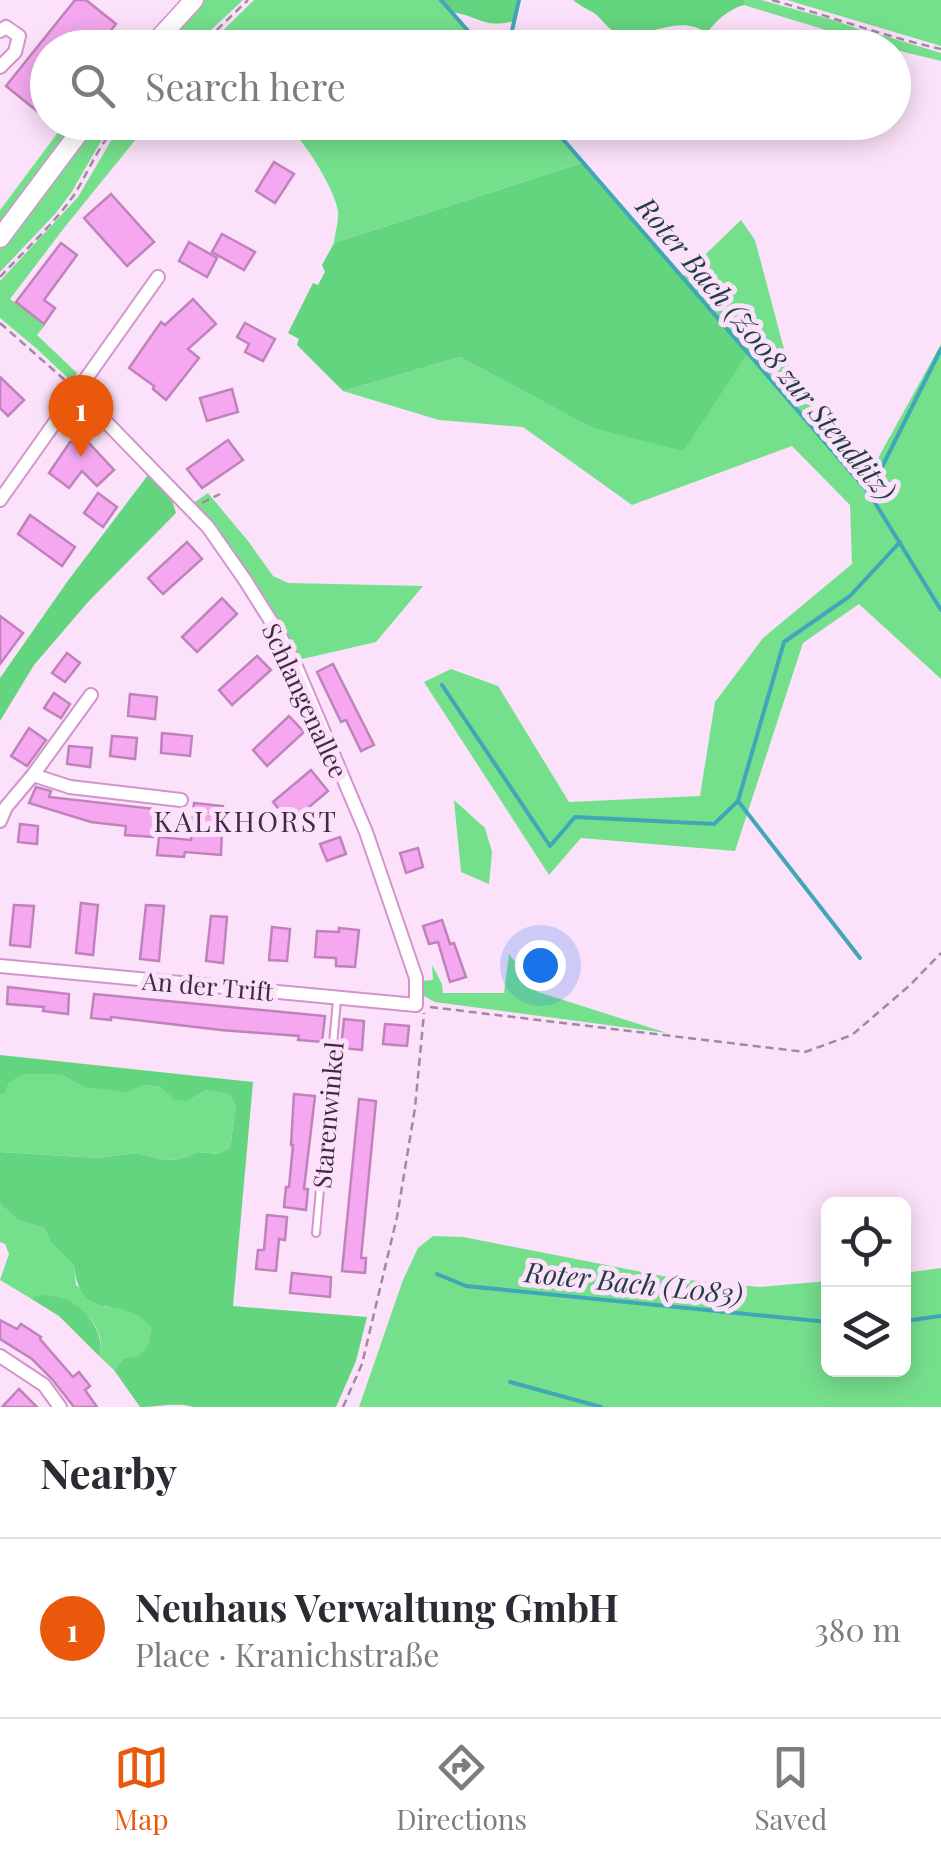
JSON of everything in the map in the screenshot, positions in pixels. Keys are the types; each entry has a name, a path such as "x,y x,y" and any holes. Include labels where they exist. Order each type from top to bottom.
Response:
{"main road":[{"path":"166,30 194,0"},
{"path":"0,238 74,140"}],"street":[{"path":"0,31 6,28 19,36 15,52 0,67"},
{"path":"0,500 158,278"},
{"name":"Schlangenallee","path":"78,394 208,527 279,634 366,832 416,978 421,1006"},
{"path":"0,821 6,807 91,695"},
{"path":"33,775 70,787 182,800"},
{"name":"An der Trift","path":"0,966 421,1006"},
{"path":"0,1356 44,1385 60,1407"}],"lane":[{"name":"Starenwinkel","path":"316,1233 337,998"}],"path":[{"path":"217,30 248,0"},
{"path":"772,0 865,30"},
{"path":"911,40 941,49"},
{"path":"0,277 59,215 106,140"},
{"path":"0,323 78,394"},
{"path":"210,498 220,494"},
{"path":"342,1407 362,1364 397,1217 415,1108 421,1006 805,1052 852,1035 941,954"}],"green space":[{"path":"204,0 243,0 211,30 177,30"},
{"path":"254,0 441,0 468,30 223,30"},
{"path":"441,0 520,0 514,21 495,24 451,12"},
{"path":"573,0 744,0 744,5 723,16 710,30 684,25 613,30"},
{"path":"744,0 761,0 861,30 825,30 744,5"},
{"path":"787,0 941,0 941,46 911,37 911,30 887,30"},
{"path":"911,44 941,53 941,61 911,54"},
{"path":"52,140 63,140 0,224 0,210"},
{"path":"85,140 102,140 55,214 0,272 0,249"},
{"path":"111,140 135,140 10,299 45,325 37,335 77,373 71,381 0,318 0,281 78,197"},
{"path":"300,140 562,140 582,163 334,243 336,202"},
{"path":"582,163 748,353 683,451 590,427 460,357 343,391 297,345 299,339 288,333 313,283 318,285 325,272 322,265 334,243"},
{"path":"741,220 755,240 792,379 856,460 877,460 941,344 941,679 859,604 803,643 735,851 581,838 549,875 424,682 451,669 498,686 569,802 700,796 715,702 763,638 852,564 850,505 792,446 632,505 523,427 439,420 343,391 460,357 590,427 747,353 682,277"},
{"path":"148,475 171,497 176,513 88,602 34,665 0,721 0,678"},
{"path":"208,493 273,576 288,583 423,586 376,642 298,660 192,504"},
{"path":"454,800 485,828 492,852 489,884 461,872"},
{"path":"509,954 538,992 667,1033 435,1002 424,996 421,981 433,980 432,965 443,993 504,993"},
{"path":"0,1055 253,1082 233,1306 367,1317 356,1361 336,1407 140,1407 114,1370 123,1359 139,1356 149,1343 152,1328 129,1311 85,1296 74,1265 52,1244 44,1228 18,1220 0,1204 0,1152 97,1158 136,1153 165,1160 197,1152 219,1154 230,1148 236,1105 228,1094 206,1090 188,1101 175,1100 161,1087 143,1085 127,1092 83,1087 60,1074 22,1074 0,1095"},
{"path":"22,1073 60,1074 83,1087 161,1087 188,1101 206,1090 228,1094 236,1105 230,1148 220,1154 197,1152 165,1160 136,1153 97,1158 0,1152 0,1095"},
{"path":"0,1204 18,1220 44,1228 52,1244 74,1265 76,1285 106,1307 122,1307 145,1318 153,1328 139,1357 123,1359 114,1370 100,1357 98,1330 81,1310 56,1298 30,1298 0,1280 9,1254 0,1242"},
{"path":"433,1236 463,1237 678,1279 760,1287 821,1282 821,1377 911,1377 911,1272 941,1268 941,1407 359,1407 418,1248"},
{"path":"42,1295 67,1300 88,1316 100,1340 100,1357 59,1316 30,1298"}],"building":[{"path":"75,0 86,0 116,24 111,30 51,30"},
{"path":"30,56 30,105 6,86"},
{"path":"274,162 294,174 275,203 256,191"},
{"path":"111,194 154,242 127,266 84,218"},
{"path":"222,234 255,252 244,270 212,252"},
{"path":"189,242 217,258 207,277 179,261"},
{"path":"61,243 77,255 44,300 55,308 44,324 16,302"},
{"path":"193,299 216,324 188,349 199,358 166,400 129,368 161,322 165,325"},
{"path":"245,323 275,339 263,361 245,352 249,344 237,337"},
{"path":"0,377 24,400 8,416 0,408"},
{"path":"232,389 238,412 207,421 200,398"},
{"path":"228,440 243,460 202,488 187,469"},
{"path":"70,442 88,442 114,470 97,486 82,471 69,488 49,473"},
{"path":"98,493 117,507 103,527 84,513"},
{"path":"30,515 75,547 62,566 18,534"},
{"path":"187,542 202,559 163,594 148,578"},
{"path":"222,598 237,614 197,652 182,637"},
{"path":"0,616 23,633 0,664"},
{"path":"67,653 80,663 65,682 52,673"},
{"path":"257,656 271,670 232,705 219,690"},
{"path":"333,664 374,745 361,751 346,720 341,722 317,672"},
{"path":"54,693 70,704 61,718 44,708"},
{"path":"130,694 157,697 155,719 128,716"},
{"path":"289,716 304,732 267,766 253,750"},
{"path":"29,728 46,740 27,766 11,756"},
{"path":"162,733 192,736 190,756 161,753"},
{"path":"112,736 137,738 135,759 110,756"},
{"path":"69,746 92,748 90,767 67,764"},
{"path":"311,770 328,791 290,823 273,802"},
{"path":"36,787 51,791 49,797 155,809 153,837 125,835 126,826 91,822 29,803"},
{"path":"194,803 223,806 221,855 157,855 159,837 191,840"},
{"path":"20,824 38,826 37,844 18,842"},
{"path":"340,837 346,854 327,861 320,844"},
{"path":"418,848 423,867 406,873 400,853"},
{"path":"81,903 98,905 93,955 76,953"},
{"path":"14,905 34,906 30,947 10,945"},
{"path":"146,905 164,906 159,961 140,959"},
{"path":"211,916 227,917 223,963 206,961"},
{"path":"442,920 466,977 450,982 438,942 429,944 423,926"},
{"path":"272,927 290,929 287,961 269,960"},
{"path":"339,928 359,930 355,967 336,966 336,958 315,957 317,931 339,932"},
{"path":"8,987 69,994 68,1014 43,1011 44,1007 7,1004"},
{"path":"94,994 325,1016 322,1042 298,1040 299,1036 91,1018"},
{"path":"344,1019 364,1021 362,1050 341,1048"},
{"path":"385,1024 409,1026 407,1046 383,1044"},
{"path":"294,1094 315,1096 304,1189 308,1189 306,1210 284,1207 293,1145"},
{"path":"359,1099 376,1101 361,1258 366,1258 365,1273 342,1271"},
{"path":"267,1215 287,1217 285,1240 279,1239 276,1271 256,1269 258,1250 264,1250"},
{"path":"292,1273 331,1277 330,1297 290,1293"},
{"path":"0,1320 17,1329 21,1324 41,1337 73,1377 79,1372 90,1386 85,1390 97,1407 74,1407 32,1359 0,1339"},
{"path":"19,1389 37,1407 2,1407"}],"waterway":[{"path":"441,0 467,30"},
{"name":"Roter Bach (Z008 zur Stendlitz)","path":"512,30 519,0"},
{"name":"Roter Bach (Z008 zur Stendlitz)","path":"564,140 869,493 941,610"},
{"path":"869,493 941,349"},
{"path":"860,958 738,801 784,642 850,596 900,542"},
{"path":"442,685 550,846 575,817 714,824 738,801"},
{"name":"Roter Bach (L083)","path":"437,1274 466,1286 821,1321"},
{"name":"Roter Bach (L083)","path":"911,1320 941,1316"},
{"path":"510,1382 601,1407"}],"place":[{"name":"Neuhaus Verwaltung GmbH","path":"81,457"}],"district":[{"name":"KALKHORST","path":"246,820"}]}
